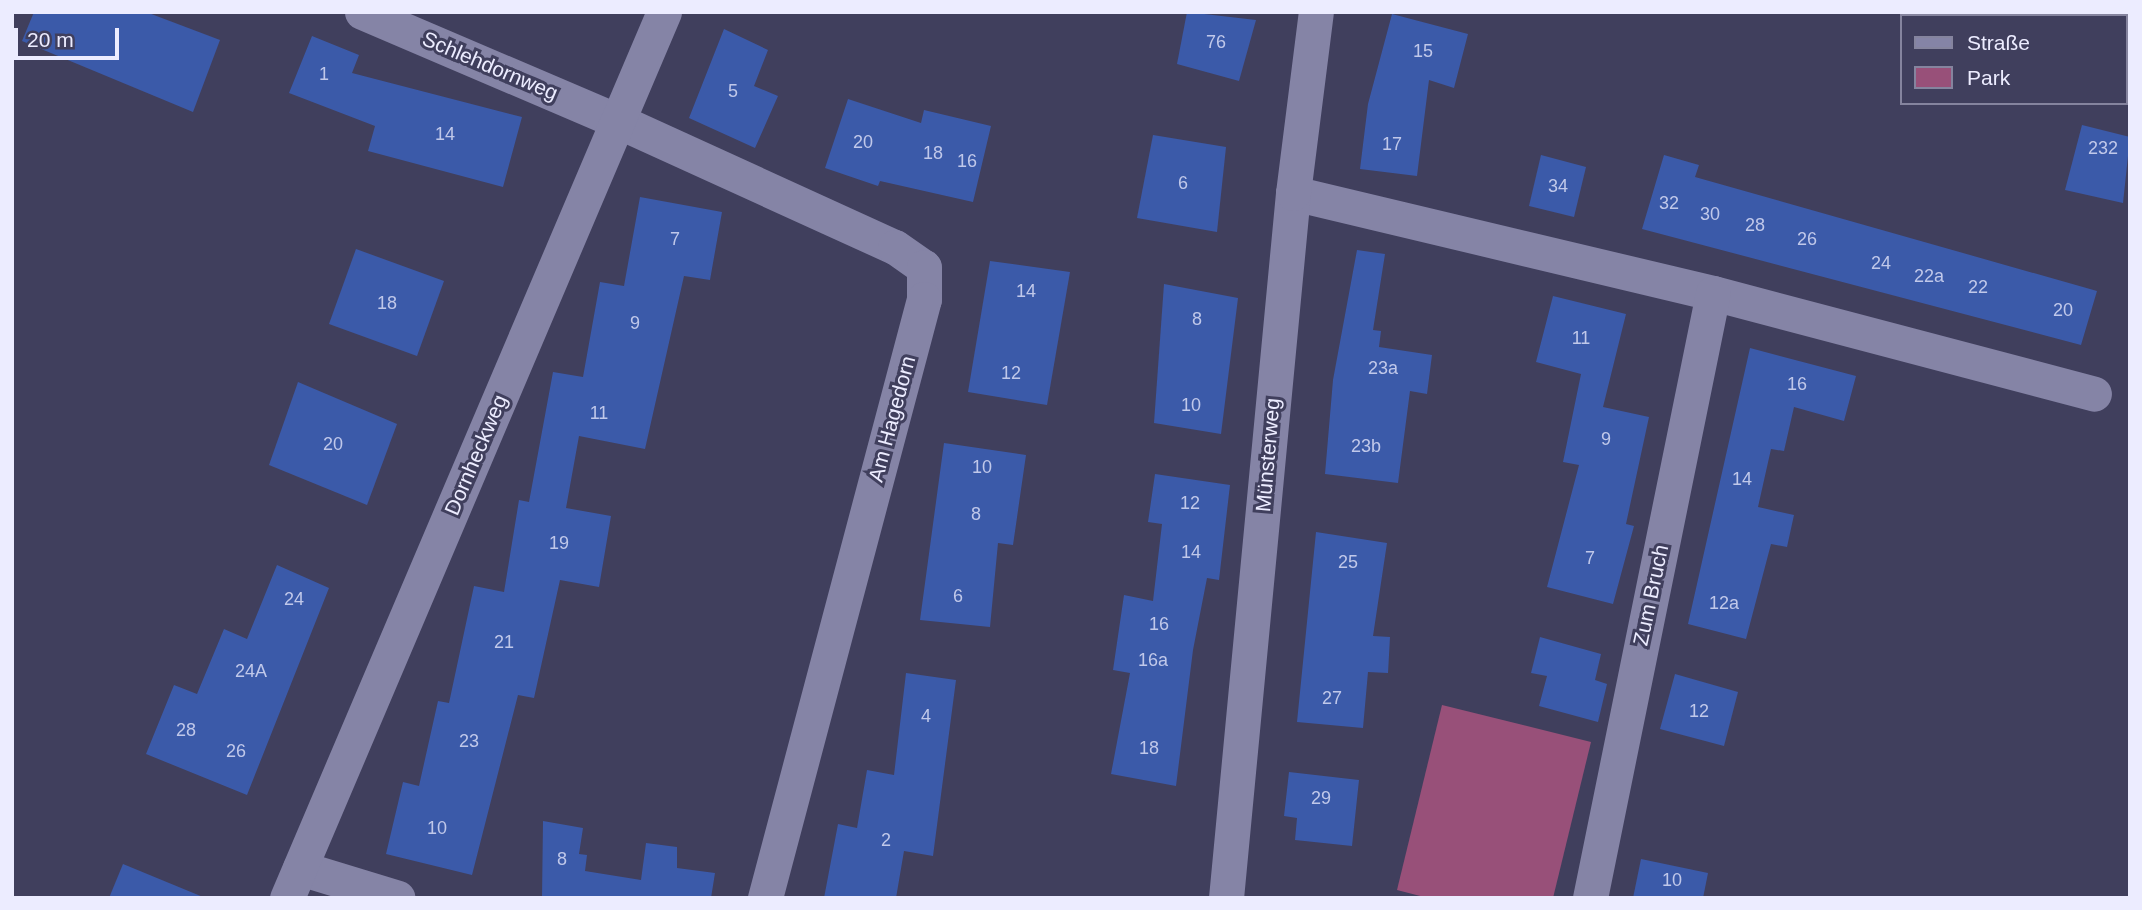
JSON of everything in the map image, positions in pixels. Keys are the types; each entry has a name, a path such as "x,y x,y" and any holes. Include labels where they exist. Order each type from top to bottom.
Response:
{"street":[{"name":"Schlehdornweg","path":"362,12 618,121"},
{"name":"Dornheckweg","path":"294,883 664,12"},
{"name":"Münsterweg","path":"1226,898 1293,193 1317,12"},
{"name":"Am Hagedorn","path":"618,121 895,247 924,267 924,299 765,898"},
{"path":"1293,193 1713,293 2094,394"},
{"name":"Zum Bruch","path":"1590,898 1713,293"},
{"path":"294,883 398,898"}],"green space":[{"path":"1442,705 1591,742 1553,898 1428,898 1397,890"}],"building":[{"path":"34,12 146,12 220,40 193,112 22,41"},
{"path":"1187,12 1256,20 1239,81 1177,64"},
{"path":"1392,14 1468,34 1454,88 1429,80 1417,176 1360,169 1368,104"},
{"path":"724,29 768,50 754,86 778,96 755,148 689,118"},
{"path":"312,36 359,55 352,73 522,117 503,187 368,151 375,126 289,93"},
{"path":"848,99 921,123 924,110 991,126 973,202 880,181 878,186 825,168"},
{"path":"2082,125 2130,137 2123,203 2065,190"},
{"path":"1153,135 1226,147 1217,232 1137,218"},
{"path":"1541,155 1586,167 1574,217 1529,206"},
{"path":"1664,155 1699,165 1695,177 2097,291 2081,345 1642,229"},
{"path":"640,197 722,212 710,280 684,276 645,449 579,436 566,508 611,516 599,587 560,580 534,698 518,695 472,875 386,854 403,782 419,786 438,701 449,703 474,586 504,592 519,500 529,502 553,372 583,377 600,282 624,286"},
{"path":"356,249 444,281 417,356 329,324"},
{"path":"1357,250 1385,254 1373,330 1381,331 1379,347 1432,355 1427,394 1410,391 1398,483 1325,474 1333,380"},
{"path":"990,261 1070,272 1047,405 968,392"},
{"path":"1164,284 1238,298 1221,434 1154,423"},
{"path":"1553,296 1626,314 1603,407 1649,417 1626,524 1634,526 1613,604 1547,587 1579,465 1563,462 1581,374 1536,362"},
{"path":"1750,348 1856,376 1844,421 1794,407 1784,451 1771,449 1758,507 1794,515 1787,547 1771,544 1746,639 1688,624"},
{"path":"298,382 397,424 367,505 269,465"},
{"path":"944,443 1026,455 1013,545 998,543 990,627 920,620"},
{"path":"1155,474 1230,485 1219,580 1207,578 1193,650 1176,786 1111,774 1130,673 1113,670 1124,595 1153,601 1162,524 1148,522"},
{"path":"1316,532 1387,543 1373,636 1390,637 1388,673 1368,672 1363,728 1297,722"},
{"path":"277,565 329,588 247,795 146,754 174,685 197,694 224,629 247,639"},
{"path":"1540,637 1601,654 1595,680 1607,684 1598,722 1539,706 1547,676 1531,673"},
{"path":"906,673 956,680 933,856 904,851 896,898 824,898 838,824 857,828 867,770 894,775"},
{"path":"1675,674 1738,692 1724,746 1660,729"},
{"path":"1289,772 1359,780 1352,846 1295,840 1297,818 1284,816"},
{"path":"543,821 583,828 579,854 587,855 585,871 641,880 646,843 677,847 677,868 715,873 711,898 542,898"},
{"path":"1641,859 1708,873 1703,898 1633,898"},
{"path":"123,864 203,897 203,898 109,898"}]}
